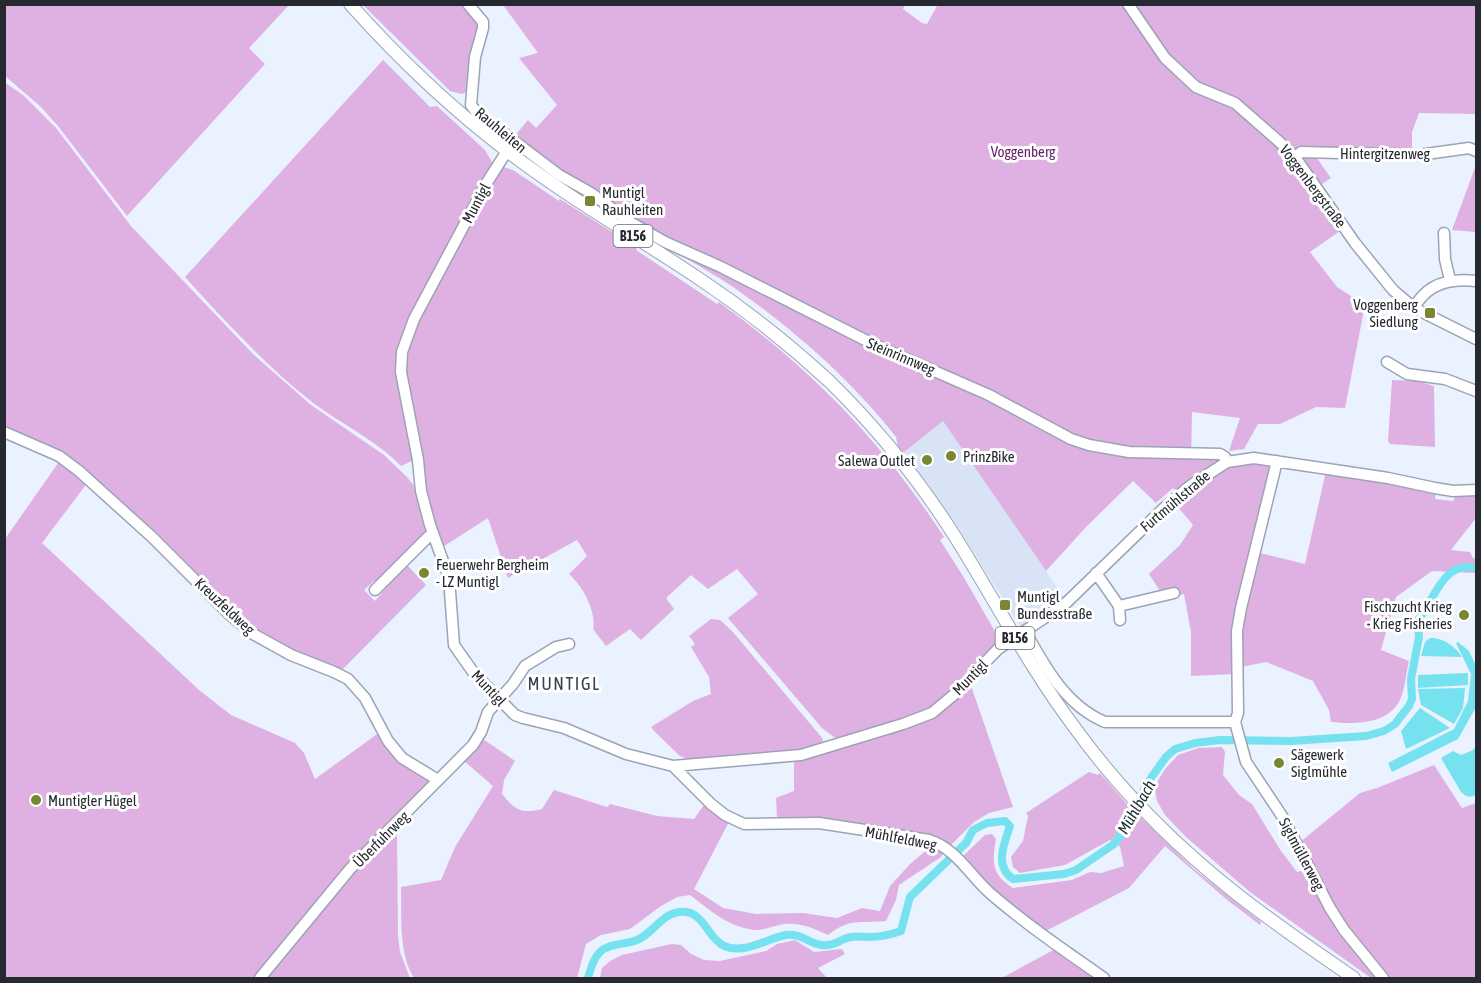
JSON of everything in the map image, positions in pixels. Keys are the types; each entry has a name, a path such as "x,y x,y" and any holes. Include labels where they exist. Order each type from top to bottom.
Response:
{"main road":[{"name":"B156","path":"350,4 424,81 507,151 763,324 829,382 851,404 910,473 954,534 1020,635 1050,694 1076,730 1130,795 1172,838 1232,891 1354,978"}],"street":[{"name":"Rauhleiten","path":"468,4 480,18 483,28 475,57 471,105 477,113 533,157 591,193"},
{"name":"Voggenbergstraße","path":"1128,4 1165,58 1196,87 1235,103 1284,146 1355,243 1393,290 1414,308 1476,339"},
{"name":"Hintergitzenweg","path":"1294,157 1301,152 1419,155 1470,148 1476,151"},
{"name":"Muntigl","path":"507,151 486,184 414,319 402,352 401,372 421,490 448,578 453,645 473,672 515,715 564,728 626,754 672,766 801,755 903,724 932,712 956,693 998,649 1020,635"},
{"name":"Steinrinnweg","path":"591,193 630,222 665,242 721,267 857,337 989,395 1071,439 1098,447 1129,452 1220,454 1227,462"},
{"path":"1444,233 1445,259 1450,280"},
{"path":"1414,308 1427,291 1450,280 1476,280"},
{"path":"1387,363 1407,374 1445,379 1476,391"},
{"name":"Kreuzfeldweg","path":"4,432 59,456 79,471 152,537 229,614 253,634 291,654 348,679 365,698 388,741 402,758 438,780"},
{"name":"Furtmühlstraße","path":"1020,635 1065,603 1190,486 1227,462 1254,458 1388,478 1453,491 1476,490"},
{"name":"Siglmüllerweg","path":"1277,461 1240,608 1237,631 1238,713 1235,722 1246,762 1282,816 1330,908 1344,930 1383,978"},
{"path":"375,590 428,537 433,535"},
{"path":"1096,573 1119,606 1120,620"},
{"path":"1119,606 1174,593"},
{"path":"1020,635 1066,694 1092,716 1105,722 1235,722"},
{"name":"Überfuhrweg","path":"260,978 350,869 438,780 458,763 481,732 488,712 513,684 525,666 556,647 569,644"},
{"name":"Mühlfeldweg","path":"672,766 711,804 725,815 744,824 819,823 929,840 948,848 989,893 1036,931 1104,978"}],"shaded area":[{"path":"943,421 1065,599 1034,620 1020,626 955,523 903,453"}],"green space":[{"name":"Voggenberg","path":"905,4 903,9 922,23 927,24 938,4 1476,5 1476,114 1419,113 1412,132 1412,152 1314,154 1331,178 1313,190 1340,231 1310,252 1337,287 1365,305 1345,408 1316,407 1280,424 1258,424 1244,449 1229,451 1240,418 1192,412 1191,457 1216,457 1220,469 1234,464 1273,463 1252,551 1305,564 1326,471 1436,492 1435,499 1453,501 1457,494 1476,494 1476,518 1451,550 1470,552 1473,558 1476,558 1476,573 1432,571 1396,597 1381,650 1409,661 1401,698 1393,710 1386,715 1359,723 1331,722 1329,710 1313,681 1266,662 1241,667 1234,674 1191,676 1191,632 1184,594 1160,591 1149,574 1180,545 1193,525 1177,506 1183,499 1173,488 1156,503 1133,481 1046,571 943,421 903,453 898,447 896,437 844,379 764,309 610,208 513,138 528,120 536,128 557,105 519,58 538,53 503,5"},
{"path":"4,5 289,5 249,48 265,64 127,216 58,126 41,107 5,76"},
{"path":"363,5 462,5 480,26 468,91 462,94 450,91"},
{"path":"383,60 430,107 437,106 485,150 492,162 490,173 401,352 416,459 401,466 381,448 323,410 295,388 246,342 185,277"},
{"path":"4,82 23,95 56,128 131,226 253,354 311,405 384,455 415,487 428,526 426,535 378,581 374,581 364,590 375,601 406,564 426,585 340,672 292,652 254,632 103,489 5,429"},
{"path":"1476,165 1476,232 1452,230"},
{"path":"500,166 513,170 559,201 560,199 637,248 636,250 717,304 719,302 815,381 869,438 920,502 944,537 940,540 1000,640 951,693 926,711 845,739 834,737 822,728 728,618 758,594 737,569 708,589 691,575 666,598 674,609 641,640 630,629 606,646 593,629 593,615 587,599 569,574 587,556 577,540 508,578 488,518 441,548 433,526 404,374 409,334"},
{"path":"1392,380 1417,381 1434,386 1435,447 1390,444 1388,441"},
{"path":"61,459 88,482 42,543 199,690 231,715 295,743 304,753 315,779 380,732 432,781 258,978 5,978 5,539"},
{"path":"711,619 720,620 732,631 823,739 822,745 799,753 689,760 680,756 654,731 651,727 693,701 711,694 709,677 691,647 695,644 689,636"},
{"path":"970,683 1013,807 989,813 974,822 950,846 777,817 776,798 794,791 794,763 796,760 914,723"},
{"path":"480,737 515,761 504,780 502,794 511,804 524,811 542,809 554,790 607,807 610,804 657,816 694,819 706,802 730,820 694,889 723,908 756,914 803,913 837,918 862,908 880,911 890,886 910,864 934,844 945,849 941,857 899,885 896,900 886,921 849,923 828,935 798,924 756,930 746,929 729,922 690,895 677,897 661,906 630,929 601,935 586,944 577,978 414,978 403,946 401,887 441,880 455,847 493,786 463,760"},
{"path":"1222,747 1225,752 1223,775 1239,795 1252,804 1297,872 1311,868 1299,843 1360,793 1434,765 1462,808 1476,803 1476,978 1371,978 1250,892 1186,837 1165,815 1157,801 1156,784 1165,769 1178,755 1198,748"},
{"path":"1089,772 1098,775 1100,773 1133,811 1112,841 1110,840 1065,865 1020,873 1013,867 1011,857 1023,841 1028,816 1026,813"},
{"path":"1138,815 1195,870 1261,922 1260,925 1165,846 1129,888 1044,932 987,885 961,858 985,835 992,834 996,839 995,867 1000,878 1013,888 1072,880 1090,872 1101,873 1124,866 1118,845"},
{"path":"397,832 398,936 400,952 410,978 263,978 344,880 389,833"},
{"path":"795,940 814,952 842,949 845,954 818,968 827,978 600,978 602,968 622,955 672,944 681,945 691,954 704,960 720,961 766,951 777,944"},
{"path":"1057,948 1101,978 1002,978"}],"water":[{"path":"1430,638 1449,643 1462,657 1421,656 1425,642"},
{"path":"1458,642 1469,651 1476,666 1476,707 1458,739 1392,772 1388,763 1454,729 1468,701 1471,674 1456,643"},
{"path":"1468,673 1468,685 1418,688 1418,675"},
{"path":"1465,688 1463,708 1454,724 1421,705 1418,689"},
{"path":"1420,708 1450,728 1406,749 1401,731"},
{"path":"1476,747 1476,795 1468,796 1461,792 1441,758 1453,751 1461,755"}],"waterway":[{"name":"Mühlbach","path":"588,978 595,958 603,950 637,940 667,916 679,912 694,915 718,942 732,948 748,947 786,935 796,935 817,944 826,945 851,937 878,937 893,934 901,931 910,897 966,843 973,830 987,823 1005,821 1010,826 1003,847 1002,861 1007,874 1013,879 1064,874 1076,870 1114,844 1127,827 1146,785 1166,757 1175,749 1195,743 1220,740 1291,741 1366,736 1384,731 1395,724 1412,699 1411,679 1419,637 1418,620 1448,575 1465,567 1476,568"}],"place":[{"name":"Muntigl Rauhleiten","path":"590,201"},
{"name":"Voggenberg Siedlung","path":"1430,313"},
{"name":"PrinzBike","path":"951,456"},
{"name":"Salewa Outlet","path":"927,460"},
{"name":"Feuerwehr Bergheim - LZ Muntigl","path":"424,573"},
{"name":"Muntigl Bundesstraße","path":"1005,605"},
{"name":"Fischzucht Krieg - Krieg Fisheries","path":"1464,615"},
{"name":"Sägewerk Siglmühle","path":"1279,763"},
{"name":"Muntigler Hügel","path":"36,800"}],"district":[{"name":"MUNTIGL","path":"564,683"}]}
